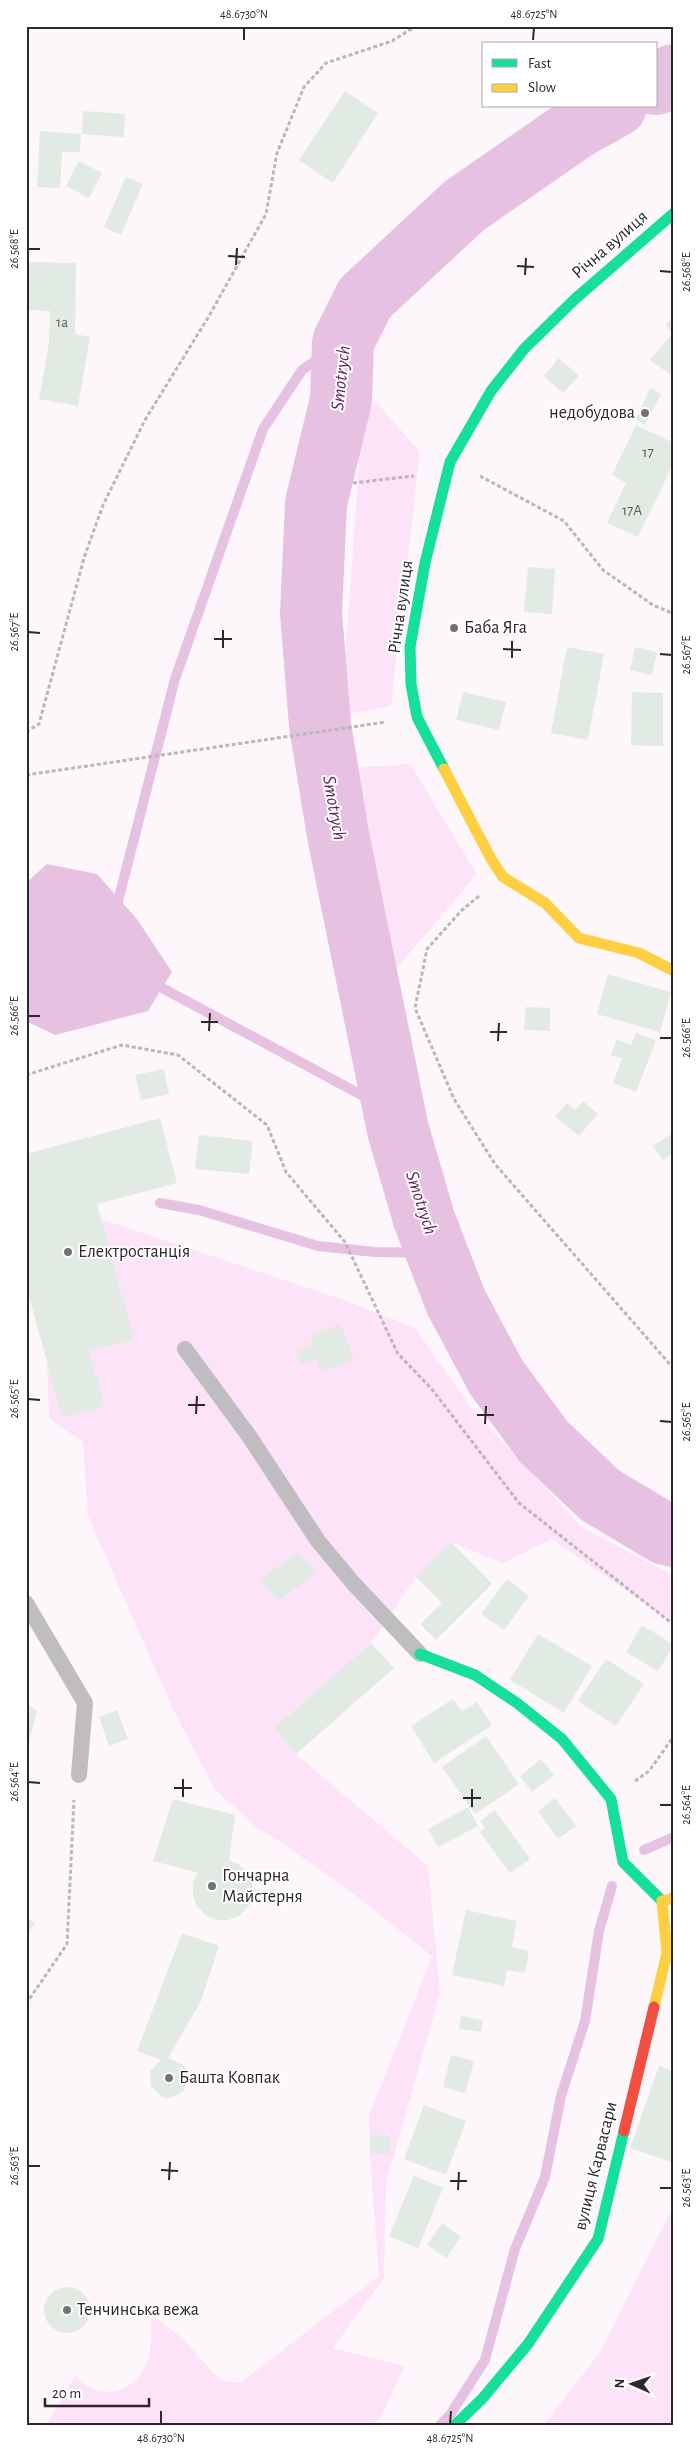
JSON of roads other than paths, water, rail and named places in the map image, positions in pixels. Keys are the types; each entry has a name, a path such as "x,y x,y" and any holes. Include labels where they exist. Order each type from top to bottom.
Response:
{"street":[{"name":"Річна вулиця","path":"674,213 575,299 524,349 491,391 450,462 425,563 410,647 411,684 416,717 491,859 503,877 545,903 579,938 639,953 674,972"},
{"path":"420,1654 474,1675 517,1703 562,1739 611,1799 623,1862 662,1901 674,1898"},
{"name":"вулиця Карвасари","path":"455,2425 482,2399 528,2344 598,2239 667,1953 662,1901"}],"lane":[{"path":"186,1349 249,1436 318,1541 353,1583 420,1654"},
{"path":"26,1603 85,1703 79,1775"}],"waterway":[{"name":"Smotrych","path":"658,83 674,75"},
{"name":"Smotrych","path":"612,108 575,129 464,206 365,298 343,342 341,400 316,503 311,613 320,725 338,835 398,1130 424,1219 456,1302 496,1377 544,1442 600,1495 665,1534 674,1536"},
{"path":"116,909 175,679 263,429 302,370 343,342"},
{"path":"151,982 395,1113"},
{"path":"160,1203 199,1210 318,1246 374,1252 437,1253"},
{"path":"644,1850 674,1837"},
{"path":"440,2425 450,2415 485,2360 515,2249 545,2177 561,2096 585,2021 599,1931 612,1886"}],"place":[{"name":"недобудова","path":"645,413"},
{"name":"Баба Яга","path":"454,628"},
{"name":"Електростанція","path":"68,1252"},
{"name":"Гончарна Майстерня","path":"212,1886"},
{"name":"Башта Ковпак","path":"169,2078"},
{"name":"Тенчинська вежа","path":"67,2310"}]}
